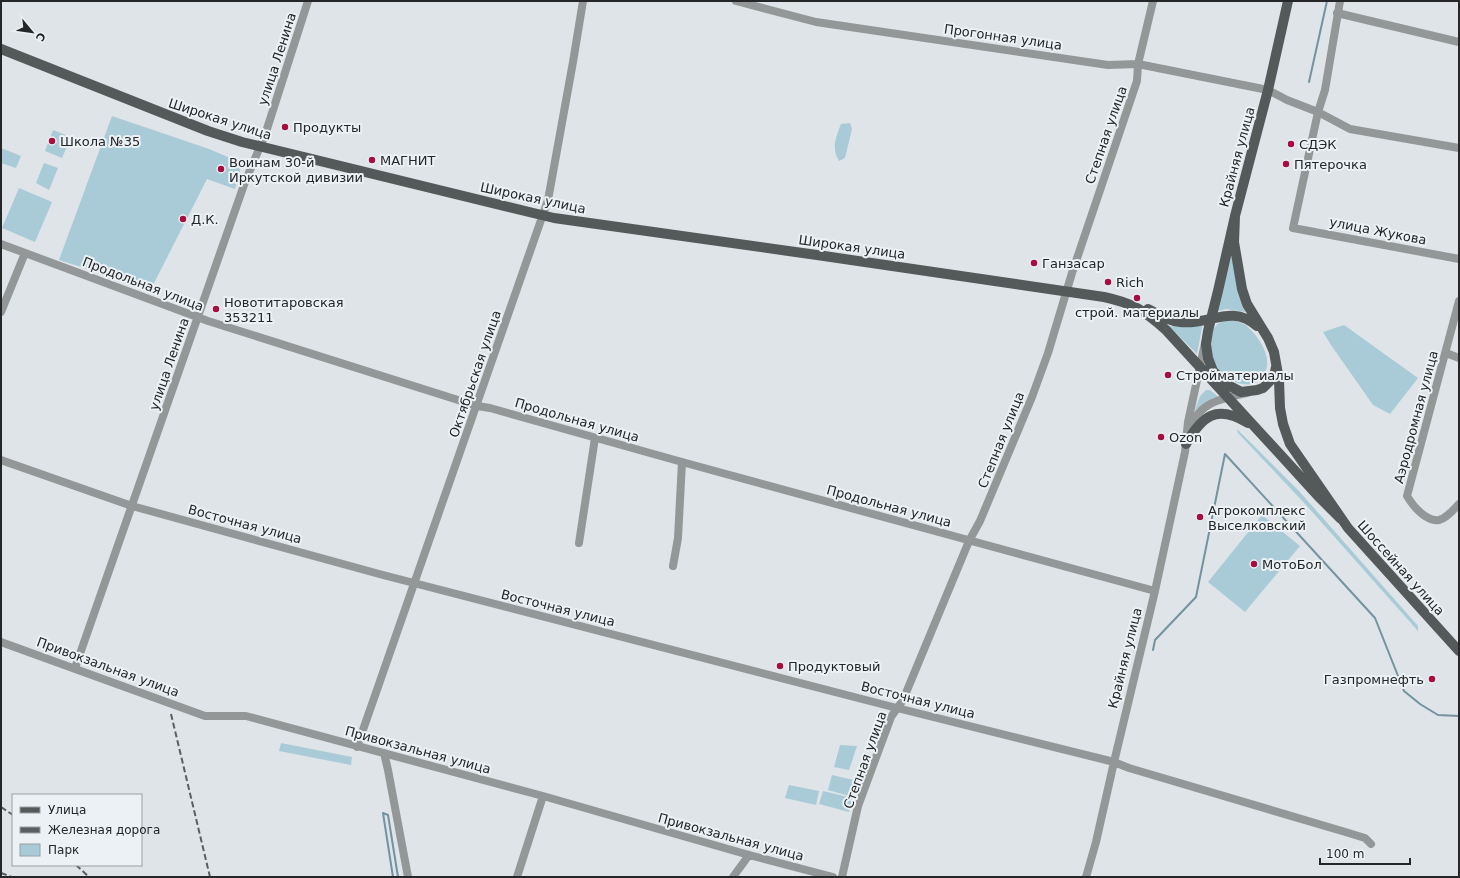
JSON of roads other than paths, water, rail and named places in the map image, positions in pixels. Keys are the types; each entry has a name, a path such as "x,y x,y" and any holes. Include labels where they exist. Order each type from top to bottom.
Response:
{"main road":[{"name":"Крайняя улица","path":"1211,319 1235,216 1268,90 1288,1"},
{"name":"Широкая улица","path":"1,49 208,131 260,147 542,216 1104,297 1125,302"},
{"path":"1235,216 1234,242 1242,288 1247,304 1272,346 1277,365 1280,408 1283,424 1290,444 1310,474 1331,501 1341,519"},
{"path":"1192,322 1206,314 1218,291"},
{"path":"1125,302 1139,304 1179,322 1192,322 1226,315 1241,317 1249,320 1262,331"},
{"path":"1125,302 1143,310 1158,322 1341,519"},
{"path":"1211,319 1206,344 1208,358 1213,371 1226,384"},
{"path":"1210,377 1242,392 1257,390 1269,382 1274,376 1277,365"},
{"path":"1186,444 1198,424 1214,415 1222,414 1241,418 1254,426"},
{"name":"Шоссейная улица","path":"1341,519 1459,651"}],"street":[{"name":"улица Ленина","path":"75,668 245,182 260,147 308,1"},
{"name":"Октябрьская улица","path":"357,747 548,200 574,62 583,1"},
{"name":"Прогонная улица","path":"736,1 816,22 1108,65 1138,64 1268,90 1287,100 1318,112 1350,129 1459,148"},
{"name":"Степная улица","path":"842,877 858,806 891,717 903,700 969,540 980,521 1032,397 1048,354 1072,273 1137,81 1138,64 1153,1"},
{"path":"1318,112 1325,90 1340,1"},
{"path":"1337,13 1459,42"},
{"name":"улица Жукова","path":"1318,112 1293,228 1459,259"},
{"name":"Продольная улица","path":"1,244 198,317 477,406 490,408 1155,591"},
{"path":"1,312 25,253"},
{"name":"Аэродромная улица","path":"1459,301 1408,496 1411,504 1428,519 1439,520 1447,516 1459,504"},
{"path":"1186,444 1188,422 1199,365 1208,331"},
{"path":"1446,353 1459,358"},
{"path":"1186,444 1196,415 1202,409 1209,404 1228,397 1257,390"},
{"path":"579,543 595,438"},
{"name":"Крайняя улица","path":"1086,877 1096,842 1155,591 1186,444"},
{"name":"Восточная улица","path":"1,460 132,506 414,583 1114,762 1365,838 1371,844"},
{"path":"673,566 678,538 682,462"},
{"name":"Привокзальная улица","path":"1,642 205,716 246,716 543,796 749,855 833,877"},
{"path":"384,753 408,877"},
{"path":"517,877 543,796"},
{"path":"733,877 749,855"}],"waterway":[{"path":"1309,82 1327,1"},
{"path":"1153,650 1155,640 1196,597 1225,454 1375,618 1404,691 1420,704 1438,715 1459,716"},
{"path":"393,877 383,813 388,815 398,877"}],"railway":[{"path":"171,714 210,877"},
{"path":"1,807 12,814"},
{"path":"77,866 89,877"},
{"path":"1,873 12,877"}],"place":[{"name":"Продукты","path":"285,127"},
{"name":"Школа №35","path":"52,141"},
{"name":"СДЭК","path":"1291,144"},
{"name":"МАГНИТ","path":"372,160"},
{"name":"Пятерочка","path":"1286,164"},
{"name":"Воинам 30-й Иркутской дивизии","path":"221,169"},
{"name":"Д.К.","path":"183,219"},
{"name":"Ганзасар","path":"1034,263"},
{"name":"Rich","path":"1108,282"},
{"name":"строй. материалы","path":"1137,298"},
{"name":"Новотитаровская 353211","path":"216,309"},
{"name":"Стройматериалы","path":"1168,375"},
{"name":"Ozon","path":"1161,437"},
{"name":"Агрокомплекс Выселковский","path":"1200,517"},
{"name":"МотоБол","path":"1254,564"},
{"name":"Продуктовый","path":"780,666"},
{"name":"Газпромнефть","path":"1432,679"}]}
